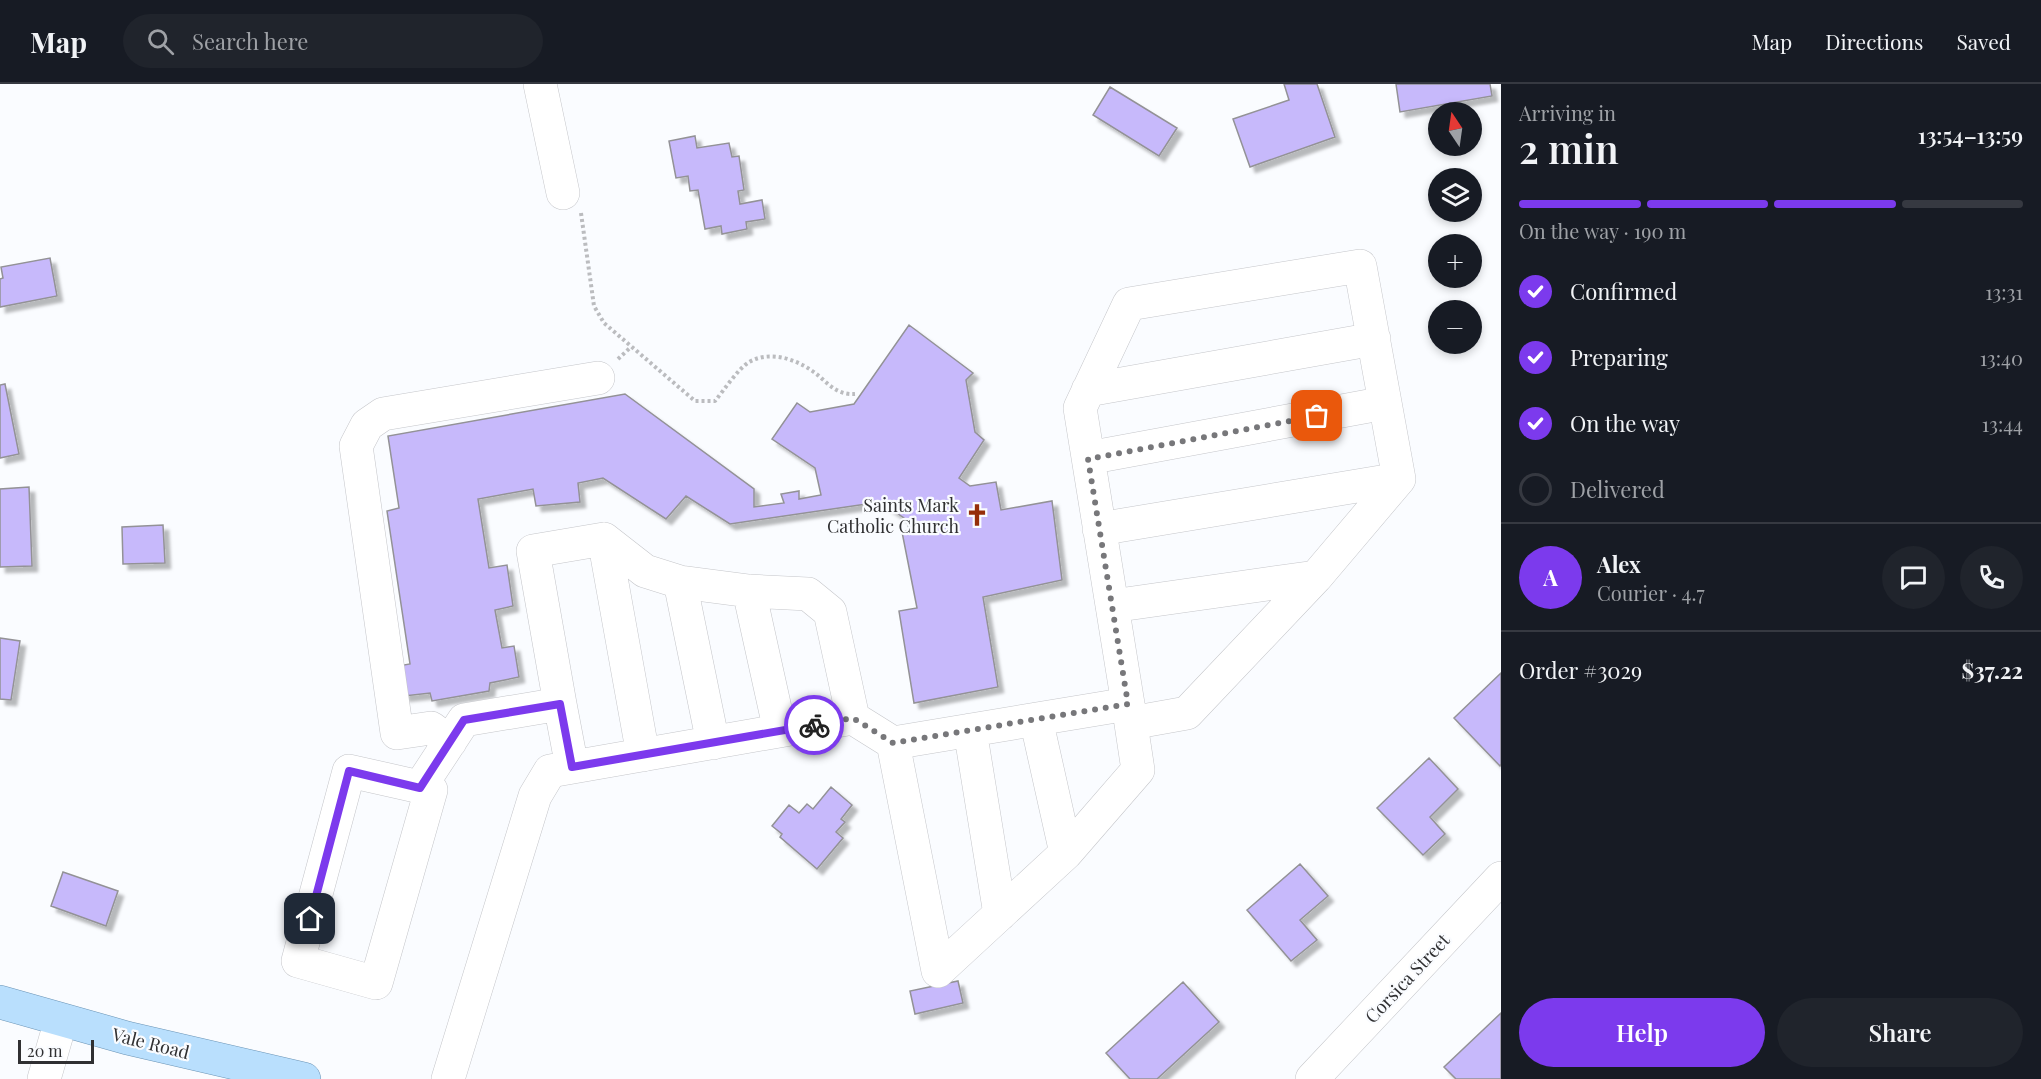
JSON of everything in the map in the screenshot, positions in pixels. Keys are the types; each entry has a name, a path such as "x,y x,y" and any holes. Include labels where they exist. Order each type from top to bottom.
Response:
{"main road":[{"name":"Vale Road","path":"0,1002 127,1038 304,1079"}],"street":[{"path":"540,84 563,193"},
{"path":"893,743 938,971 1066,853 1138,770 1080,408 1130,304 1360,266 1399,480"},
{"path":"1088,390 1374,339"},
{"path":"450,742 432,728 397,733 356,446 367,424 383,414 598,378"},
{"path":"1088,459 1385,404"},
{"path":"1100,528 1399,480"},
{"path":"448,1079 535,796 550,771 853,718 893,743 1036,719 1130,713 1187,713 1316,577 1399,480"},
{"path":"604,539 644,755"},
{"path":"572,767 533,551 604,539 645,571 680,582 749,591 808,594 830,612 853,718"},
{"path":"1112,606 1316,577"},
{"path":"680,582 712,743"},
{"path":"749,591 780,731"},
{"path":"420,788 464,720 560,704"},
{"path":"1036,719 1066,853"},
{"path":"970,730 1000,914"},
{"path":"349,771 420,788 431,790 376,983 298,961 349,771"},
{"name":"Corsica Street","path":"1312,1079 1501,878"},
{"path":"44,1079 61,1020"}],"path":[{"path":"563,193 581,212 594,306 604,323 696,401 715,400 747,363 758,358 774,357 793,360 810,369 843,395 855,394"}],"building":[{"path":"1284,84 1317,84 1335,137 1250,167 1233,119 1289,100"},
{"path":"1396,84 1490,84 1492,96 1458,102 1428,102 1428,107 1400,112"},
{"path":"1110,87 1177,128 1159,156 1093,115"},
{"path":"695,136 697,148 729,143 732,157 739,156 744,190 738,191 740,204 762,200 765,219 746,222 747,229 722,234 721,226 705,229 698,190 690,191 688,176 676,178 669,141"},
{"path":"50,258 57,296 0,307 0,279 3,278 1,267"},
{"name":"Saints Mark Catholic Church","path":"909,325 973,373 966,380 975,432 984,440 959,478 970,486 996,482 1001,510 1052,501 1062,580 983,597 998,687 914,703 899,611 917,608 902,532 909,530 907,520 880,502 730,524 686,496 666,519 603,478 578,483 580,502 536,506 533,489 478,499 489,568 507,565 513,606 495,610 502,648 514,646 519,677 490,683 489,691 432,701 430,693 404,696 398,666 410,664 387,511 399,508 388,436 625,394 754,489 754,507 784,503 781,494 799,491 799,499 821,495 815,468 772,439 797,403 810,412 854,404"},
{"path":"5,384 19,454 0,458 0,385"},
{"path":"29,487 32,566 0,567 0,489"},
{"path":"163,525 165,563 123,564 122,527"},
{"path":"0,638 20,641 11,700 0,699"},
{"path":"1501,673 1501,764 1500,766 1454,718"},
{"path":"1429,758 1458,789 1430,817 1445,834 1423,855 1377,808"},
{"path":"831,787 852,805 841,819 845,822 836,832 843,838 817,869 780,837 782,834 772,826 789,805 799,813 807,804 813,809"},
{"path":"1300,864 1328,896 1300,920 1317,940 1291,961 1247,910"},
{"path":"63,872 118,891 106,926 51,906"},
{"path":"958,981 963,1003 915,1014 910,991"},
{"path":"1183,982 1219,1022 1157,1079 1130,1079 1106,1053"},
{"path":"1501,1013 1501,1079 1456,1079 1444,1067"}],"way so far":[{"path":"814,725 853,718 893,743 1128,704 1088,459 1317,416"}],"place":[{"name":"Saints Mark Catholic Church","path":"977,515"}],"route":[{"path":"310,919 349,771 420,788 464,720 560,704 572,767 814,725"}]}
